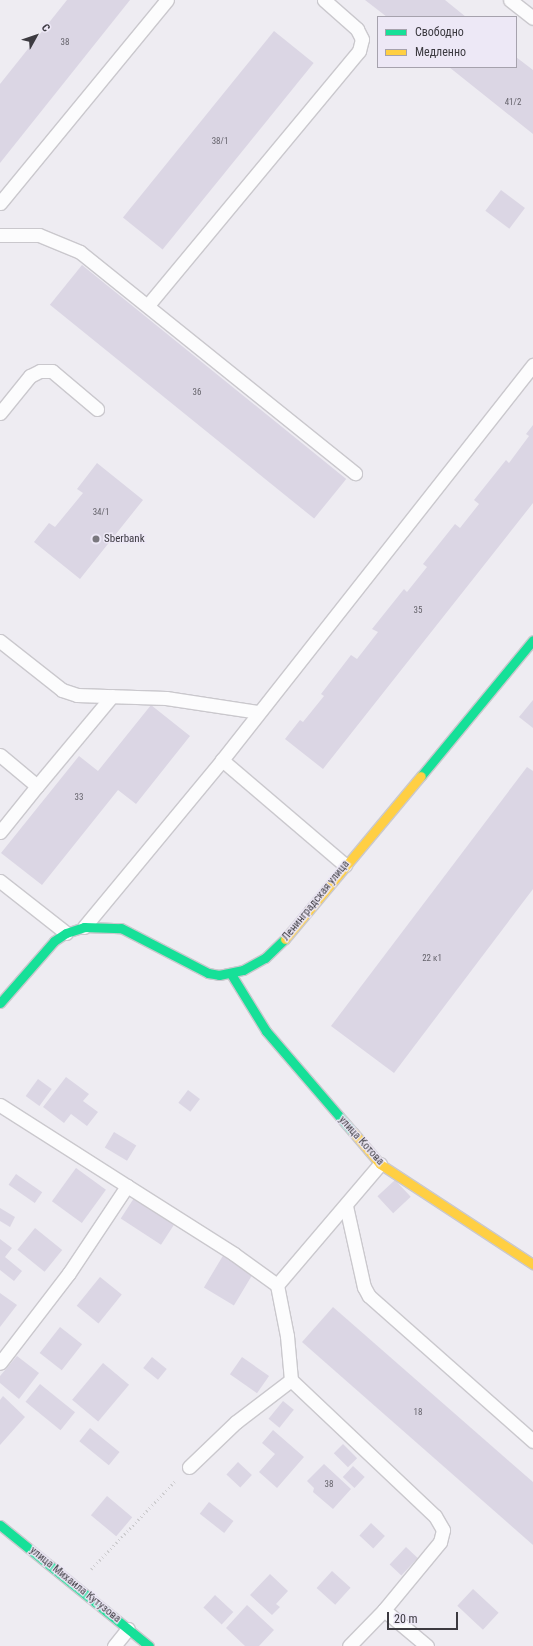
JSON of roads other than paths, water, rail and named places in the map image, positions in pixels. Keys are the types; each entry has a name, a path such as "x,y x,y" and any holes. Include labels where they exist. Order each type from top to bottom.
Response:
{"street":[{"name":"Ленинградская улица","path":"0,1003 41,954 66,933 84,927 121,928 208,973 231,974 254,965 276,949 533,640"},
{"name":"улица Котова","path":"231,974 266,1031 380,1164 533,1264"},
{"name":"улица Михаила Кутузова","path":"0,1525 76,1585 149,1646"}],"lane":[{"path":"0,203 167,0"},
{"path":"148,306 359,51 362,39 357,29 324,0"},
{"path":"510,0 533,18"},
{"path":"0,236 39,235 80,252 355,473"},
{"path":"84,927 222,760 533,366"},
{"path":"0,413 30,376 40,371 52,371 97,409"},
{"path":"0,641 62,690 77,695 166,698 259,712"},
{"path":"0,832 112,696"},
{"path":"0,755 37,786"},
{"path":"222,760 345,865"},
{"path":"0,881 66,933"},
{"path":"0,1105 234,1254 277,1285 287,1336 291,1380 441,1524 443,1536 440,1542 384,1610 349,1646"},
{"path":"277,1285 346,1206 380,1164"},
{"path":"0,1363 69,1273 127,1186"},
{"path":"346,1206 364,1287 369,1296 533,1441"},
{"path":"189,1467 236,1422 291,1380"},
{"path":"384,1610 427,1646"},
{"path":"114,1646 128,1629"}],"place":[{"name":"Sberbank","path":"96,539"}]}
